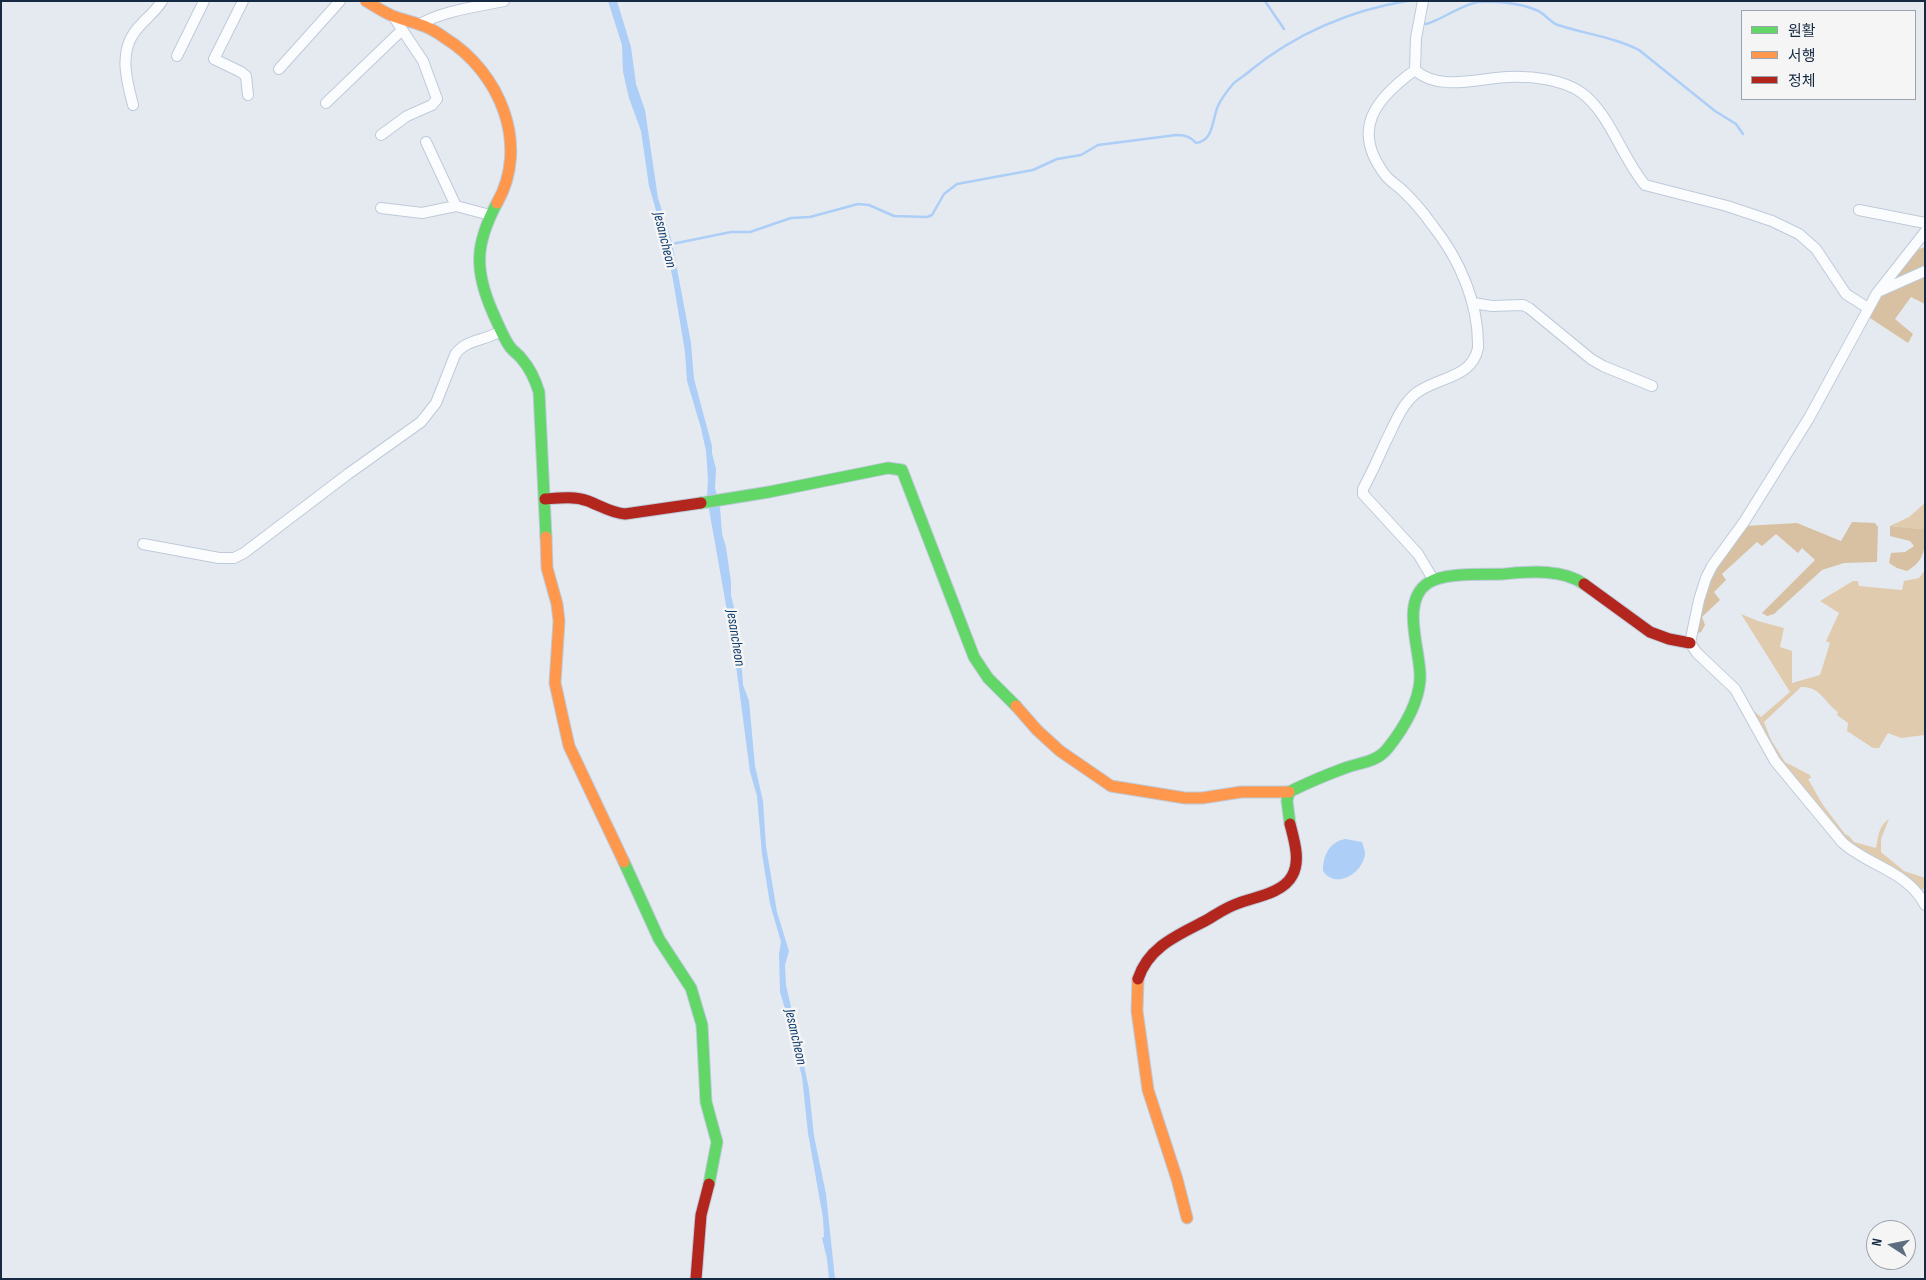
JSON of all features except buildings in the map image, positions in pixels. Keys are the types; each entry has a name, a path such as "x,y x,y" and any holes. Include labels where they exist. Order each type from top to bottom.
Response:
{"street":[{"path":"133,104 125,75 125,64 130,40 133,34 151,17 162,1"},
{"path":"177,56 204,1"},
{"path":"243,1 214,58 242,72 246,76 248,95"},
{"path":"279,69 340,1"},
{"path":"366,1 393,16 420,24 450,40 469,56 493,89 507,120 513,144 511,171 503,194 490,215 480,246 479,270 483,287 500,331 510,346 529,367 538,387 542,409 546,568 557,604 559,620 555,683 569,746 659,939 691,988 700,1017 704,1042 706,1102 717,1142 701,1215 696,1279"},
{"path":"420,24 434,17 458,10 504,1"},
{"path":"1415,70 1416,38 1423,1"},
{"path":"381,135 407,116 432,105 437,99 423,61 393,16"},
{"path":"326,103 402,30"},
{"path":"1415,70 1399,81 1374,110 1368,128 1370,144 1377,162 1386,176 1406,194 1444,241 1461,273 1473,303 1478,340 1477,355 1468,367 1446,380 1422,389 1405,404 1363,494 1418,554 1433,579"},
{"path":"1415,70 1425,76 1442,81 1469,81 1508,77 1550,80 1573,88 1592,102 1645,185 1727,206 1772,221 1799,234 1816,249 1846,294 1868,308"},
{"path":"426,142 456,206"},
{"path":"381,208 422,213 456,206 490,215"},
{"path":"1859,210 1925,223"},
{"path":"1690,643 1699,600 1709,572 1744,522 1804,426 1877,292 1925,232"},
{"path":"1877,292 1925,271"},
{"path":"1473,303 1492,306 1523,305 1591,359 1603,366 1652,386"},
{"path":"143,544 219,558 234,558 244,553 348,474 422,422 436,403 459,349 463,345 490,338 500,331"},
{"path":"545,499 579,498 620,515 724,500 888,468 902,470 974,658 988,678 1016,705 1037,730 1065,755 1111,786 1169,796 1194,798 1241,792 1289,792 1346,768 1380,757 1400,731 1416,700 1420,680 1414,607 1421,588 1433,579 1443,577 1517,572 1558,574 1580,581 1650,632 1669,639 1690,643 1704,660 1735,689 1775,761 1837,836 1848,848 1909,884 1916,891 1925,906"},
{"path":"1187,1218 1173,1165 1149,1096 1136,998 1139,979 1144,964 1163,944 1231,906 1267,892 1289,881 1294,876 1294,838 1288,810 1289,792"}],"shaded area":[{"path":"1925,247 1925,268 1889,284 1916,250"},
{"path":"1925,274 1925,304 1911,297 1895,319 1913,334 1908,343 1867,316 1879,294"},
{"path":"1925,503 1925,527 1921,529 1890,526 1909,517"},
{"path":"1852,522 1875,523 1878,527 1877,562 1844,563 1822,570 1774,614 1767,616 1762,613 1815,560 1802,548 1798,553 1776,534 1762,546 1757,542 1722,574 1726,580 1714,592 1720,600 1702,617 1705,625 1701,632 1693,635 1708,579 1744,526 1797,523 1841,541"},
{"path":"1890,526 1921,529 1925,527 1925,541 1921,558 1907,571 1889,563 1891,553 1905,552 1914,546 1910,541 1890,536"},
{"path":"1925,570 1925,735 1901,738 1888,733 1879,748 1873,748 1847,731 1848,723 1837,715 1838,712 1821,695 1807,687 1801,687 1764,722 1771,740 1785,762 1810,775 1811,778 1808,779 1823,805 1845,834 1854,842 1876,848 1881,828 1889,819 1881,839 1881,852 1904,871 1925,878 1925,889 1922,889 1925,900 1850,845 1783,768 1749,707 1761,717 1790,692 1741,614 1784,628 1780,647 1792,651 1792,683 1820,675 1830,643 1826,641 1839,613 1820,601 1853,581 1858,581 1859,586 1902,590 1904,581 1919,578"}],"water":[{"name":"Jesancheon","path":"608,1 617,1 631,47 636,84 645,110 658,198 672,242 691,343 694,379 712,446 716,469 715,488 720,506 722,534 726,547 731,582 731,595 739,630 743,685 749,701 755,766 763,801 766,846 777,912 789,951 785,965 786,985 809,1089 814,1136 826,1194 835,1279 829,1279 822,1238 824,1237 823,1218 808,1133 802,1077 793,1040 789,1034 788,1019 780,992 779,954 781,942 770,904 762,854 757,796 750,772 734,650 707,498 706,451 687,381 685,352 673,280 665,242 649,186 641,131 629,98 623,72 622,45"},
{"path":"1345,839 1362,842 1365,854 1363,861 1354,873 1348,877 1335,879 1328,877 1323,871 1324,860 1328,850 1335,843"}],"waterway":[{"path":"1265,1 1284,29"},
{"name":"Jesancheon","path":"672,244 731,232 750,232 791,218 810,217 858,204 869,205 894,216 927,217 932,215 944,194 957,184 1033,170 1057,159 1081,155 1098,145 1176,135 1187,136 1196,143 1202,141 1209,134 1218,106 1229,89 1235,82 1268,57 1324,25 1365,11 1407,1"},
{"path":"1423,24 1433,22 1465,6 1479,2 1508,3 1539,11 1558,25 1610,39 1639,50 1715,111 1736,124 1743,134"}],"traffic: fast":[{"path":"497,203 484,231 481,244 480,270 487,298 505,339 530,370 539,392 546,537"},
{"path":"701,503 769,492 888,468 902,470 974,657 988,678 1016,706"},
{"path":"1290,824 1287,801 1289,792 1331,773 1378,757 1388,748 1404,725 1413,707 1420,680 1413,615 1415,602 1419,592 1428,583 1444,577 1475,574 1545,572 1566,575 1584,584"},
{"path":"624,862 659,939 691,988 702,1025 706,1102 717,1142 709,1184"}],"traffic: slow":[{"path":"366,1 389,14 425,27 442,36 464,52 481,70 494,90 504,112 510,134 511,158 506,181 497,203"},
{"path":"546,537 547,568 557,604 559,621 555,683 569,746 624,862"},
{"path":"1016,706 1037,730 1060,751 1111,786 1185,798 1202,798 1241,792 1289,792"},
{"path":"1138,979 1137,1011 1148,1090 1177,1179 1187,1218"}],"traffic: jam":[{"path":"545,499 583,499 611,511 625,514 701,503"},
{"path":"1584,584 1650,632 1669,639 1690,643"},
{"path":"1138,979 1149,958 1165,943 1230,907 1268,894 1288,882 1295,870 1296,864 1295,844 1290,824"},
{"path":"696,1279 701,1215 709,1184"}]}
